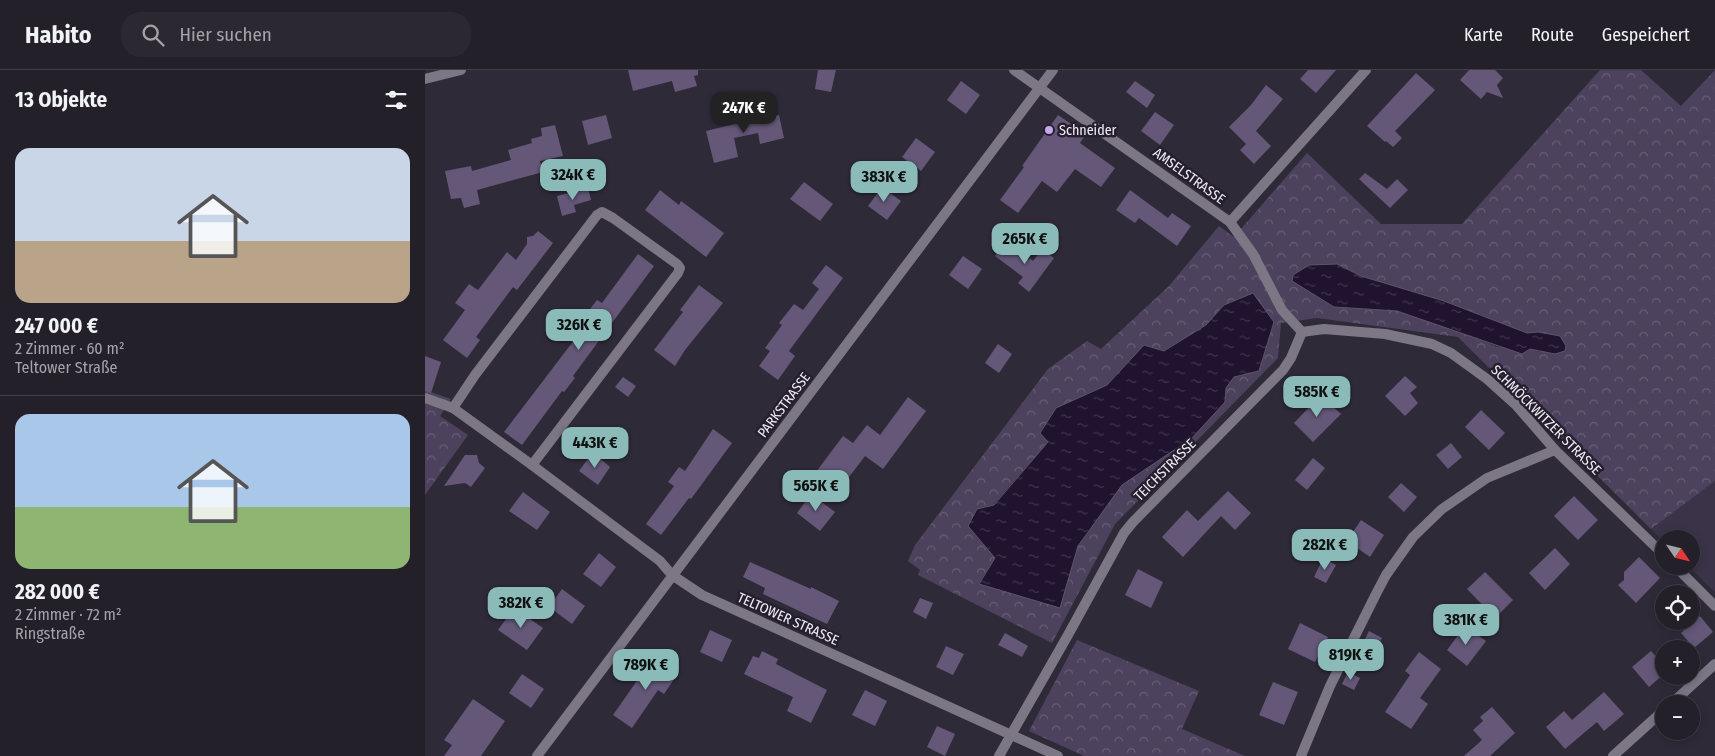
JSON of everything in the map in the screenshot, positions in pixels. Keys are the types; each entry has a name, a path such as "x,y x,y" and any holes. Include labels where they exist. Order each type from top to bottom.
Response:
{"street":[{"path":"425,79 461,70"},
{"name":"AMSELSTRASSE","path":"1014,70 1230,222 1366,70"},
{"name":"PARKSTRASSE","path":"537,756 1053,70"},
{"path":"453,408 475,375 597,215 602,212 613,218 677,264 680,268 678,273 532,465"},
{"path":"1230,222 1253,254 1281,310 1302,332"},
{"name":"SCHMÖCKWITZER STRASSE","path":"1302,332 1324,329 1385,334 1432,344 1451,353 1487,379 1516,406 1555,450 1655,545"},
{"name":"TEICHSTRASSE","path":"999,756 1124,533 1283,370 1291,358 1302,332"},
{"name":"TELTOWER STRASSE","path":"425,398 453,408 660,562 672,575 702,595 1058,756"},
{"path":"1301,756 1330,686 1376,594 1386,575 1413,537 1441,509 1487,478 1555,450"},
{"path":"1684,575 1715,606"},
{"path":"1681,695 1715,664"},
{"path":"1613,756 1655,718"}],"shaded area":[{"path":"1715,481 1715,592 1697,575 1700,575 1700,530 1655,530 1655,533 1651,529"}],"green space":[{"path":"1600,70 1641,70 1681,106 1715,70 1715,481 1651,529 1458,337 1317,318 1281,323 1278,358 1115,524 1052,643 918,575 920,570 908,561 915,545 1048,369 1087,341 1101,349 1168,287 1219,226 1234,237 1307,153 1381,224 1462,224","holes":["1337,264 1361,276 1444,301 1527,333 1538,332 1540,352 1530,349 1498,347 1443,325 1397,311 1334,307 1292,281","1224,305 1234,377 1226,388 1225,402 1192,438 1122,484 1078,546 1060,608 979,583 995,558 968,526 977,509 993,505 1048,442 1056,408 1107,385 1144,345 1163,351 1206,325"]},
{"path":"425,390 451,399 440,416 468,435 425,495"},
{"path":"1077,640 1199,691 1182,729 1245,756 1084,756 1029,731"}],"water":[{"path":"1337,264 1361,276 1444,301 1527,333 1538,332 1560,336 1566,346 1565,351 1555,354 1530,349 1522,354 1397,311 1334,307 1292,281 1293,275 1309,265"},
{"path":"1253,293 1274,322 1259,371 1234,377 1226,388 1225,402 1192,438 1122,485 1078,546 1060,608 979,584 995,558 968,526 977,509 994,505 1048,442 1040,433 1056,408 1107,385 1144,345 1164,351 1206,325 1224,305"}],"building":[{"path":"628,70 698,70 698,75 694,76 697,86 675,92 672,81 633,91"},
{"path":"818,70 836,70 831,92 815,89"},
{"path":"1308,70 1336,70 1316,93 1300,79"},
{"path":"1469,70 1495,70 1503,78 1497,85 1503,98 1487,92 1481,99 1460,80"},
{"path":"1416,73 1435,90 1395,131 1402,138 1393,147 1367,126"},
{"path":"961,81 980,95 966,114 947,100"},
{"path":"1135,81 1155,95 1147,108 1126,92"},
{"path":"1266,85 1283,99 1256,131 1271,146 1254,164 1240,150 1246,144 1229,127 1251,105"},
{"path":"761,103 765,118 779,115 784,138 760,144 758,133 734,138 738,157 714,163 706,131 751,120 747,107"},
{"path":"1155,112 1174,125 1160,145 1141,131"},
{"path":"606,115 612,138 588,145 582,121"},
{"path":"1058,115 1086,134 1080,143 1115,168 1101,187 1075,169 1057,192 1042,181 1018,213 1000,200"},
{"path":"555,125 563,156 540,161 543,172 477,190 480,204 464,208 461,198 451,199 445,171 471,166 472,171 511,160 508,150 532,143 531,139 542,136 541,128"},
{"path":"916,138 935,152 921,171 902,157"},
{"path":"1365,173 1387,189 1397,179 1408,190 1390,208 1359,179"},
{"path":"804,182 833,204 820,221 790,199"},
{"path":"882,187 901,201 887,220 868,206"},
{"path":"588,188 591,200 574,205 576,212 562,216 557,196"},
{"path":"660,190 679,205 681,201 724,233 706,257 645,210"},
{"path":"1130,190 1168,218 1172,213 1191,226 1177,246 1139,218 1135,223 1116,210"},
{"path":"538,231 553,243 517,290 513,287 476,337 480,340 467,358 443,340 465,310 455,303 469,284 478,290 507,252 516,260 527,244 527,237 533,236"},
{"path":"1004,242 1029,260 1030,258 1033,261 1042,249 1054,258 1029,292 1018,283 1023,277 995,256"},
{"path":"638,254 654,266 573,376 575,378 564,392 562,391 522,445 504,432 591,318 586,314 597,300 602,303"},
{"path":"963,256 982,269 968,289 949,275"},
{"path":"826,265 843,278 789,351 795,356 778,380 759,366 770,351 765,348 782,325 779,323 794,304 803,310 819,289 812,283"},
{"path":"699,285 723,303 685,350 675,366 654,350 683,312 680,310"},
{"path":"998,344 1012,354 999,373 985,363"},
{"path":"425,356 441,362 431,393 425,391"},
{"path":"1405,376 1417,387 1410,393 1418,403 1405,416 1385,396"},
{"path":"623,377 636,386 628,397 615,387"},
{"path":"1321,395 1341,414 1313,442 1294,423"},
{"path":"908,397 926,411 883,469 865,456 843,485 837,481 834,485 816,472 843,436 853,443 867,425 880,435"},
{"path":"1481,410 1505,433 1489,450 1465,427"},
{"path":"713,429 732,443 691,499 689,498 661,535 646,524 674,486 668,482 679,467 685,471"},
{"path":"1451,443 1462,457 1448,469 1436,455"},
{"path":"465,455 477,455 479,463 485,468 471,487 465,483 444,486"},
{"path":"596,455 610,467 598,485 579,471 590,456"},
{"path":"1313,458 1325,468 1307,490 1295,480"},
{"path":"1401,483 1417,497 1404,512 1388,497"},
{"path":"1228,491 1251,513 1235,530 1221,516 1183,557 1162,537 1187,510 1198,521"},
{"path":"523,492 550,512 537,530 509,511"},
{"path":"811,494 835,512 820,531 797,513"},
{"path":"1574,496 1598,520 1578,540 1554,516"},
{"path":"1361,520 1384,535 1370,557 1347,541"},
{"path":"1555,548 1570,564 1545,590 1529,573"},
{"path":"599,553 616,567 601,587 583,574"},
{"path":"1639,557 1660,578 1636,603 1618,585 1624,580 1624,572"},
{"path":"1323,558 1336,565 1326,583 1314,577"},
{"path":"750,562 811,589 811,587 839,601 827,624 763,594 765,588 743,577"},
{"path":"1138,569 1163,582 1151,608 1125,595"},
{"path":"1485,572 1513,600 1495,618 1467,589"},
{"path":"562,589 585,606 572,624 549,607"},
{"path":"920,598 933,603 926,619 913,612"},
{"path":"514,608 543,628 527,650 498,630"},
{"path":"1700,616 1713,632 1700,643 1700,640 1687,640 1681,633 1684,630 1700,630"},
{"path":"1300,623 1328,637 1315,662 1288,649"},
{"path":"1465,626 1486,641 1467,666 1447,650"},
{"path":"710,630 732,640 722,662 700,652"},
{"path":"1369,631 1382,638 1375,651 1362,645"},
{"path":"1005,633 1028,646 1022,657 998,645"},
{"path":"946,646 964,654 953,675 936,667"},
{"path":"762,651 778,659 776,664 827,690 811,723 787,711 793,697 744,674 753,656 759,658"},
{"path":"1651,651 1655,656 1655,682 1649,687 1632,667"},
{"path":"1419,652 1441,669 1420,698 1428,704 1411,729 1385,712 1410,675 1405,671"},
{"path":"655,655 679,672 664,694 658,690 632,728 613,715"},
{"path":"1348,672 1360,678 1354,690 1342,684"},
{"path":"522,674 544,689 531,708 509,693"},
{"path":"1273,682 1298,692 1284,725 1259,715"},
{"path":"865,690 887,701 875,726 852,715"},
{"path":"1604,692 1624,714 1604,731 1597,722 1565,749 1546,727 1564,711 1572,720"},
{"path":"473,699 505,721 481,756 444,756 452,745 444,740"},
{"path":"1492,707 1515,733 1490,756 1464,756 1482,740 1473,730 1483,721 1480,717"},
{"path":"937,726 955,734 945,756 927,747"}],"place":[{"name":"Schneider","path":"1049,130"}]}
